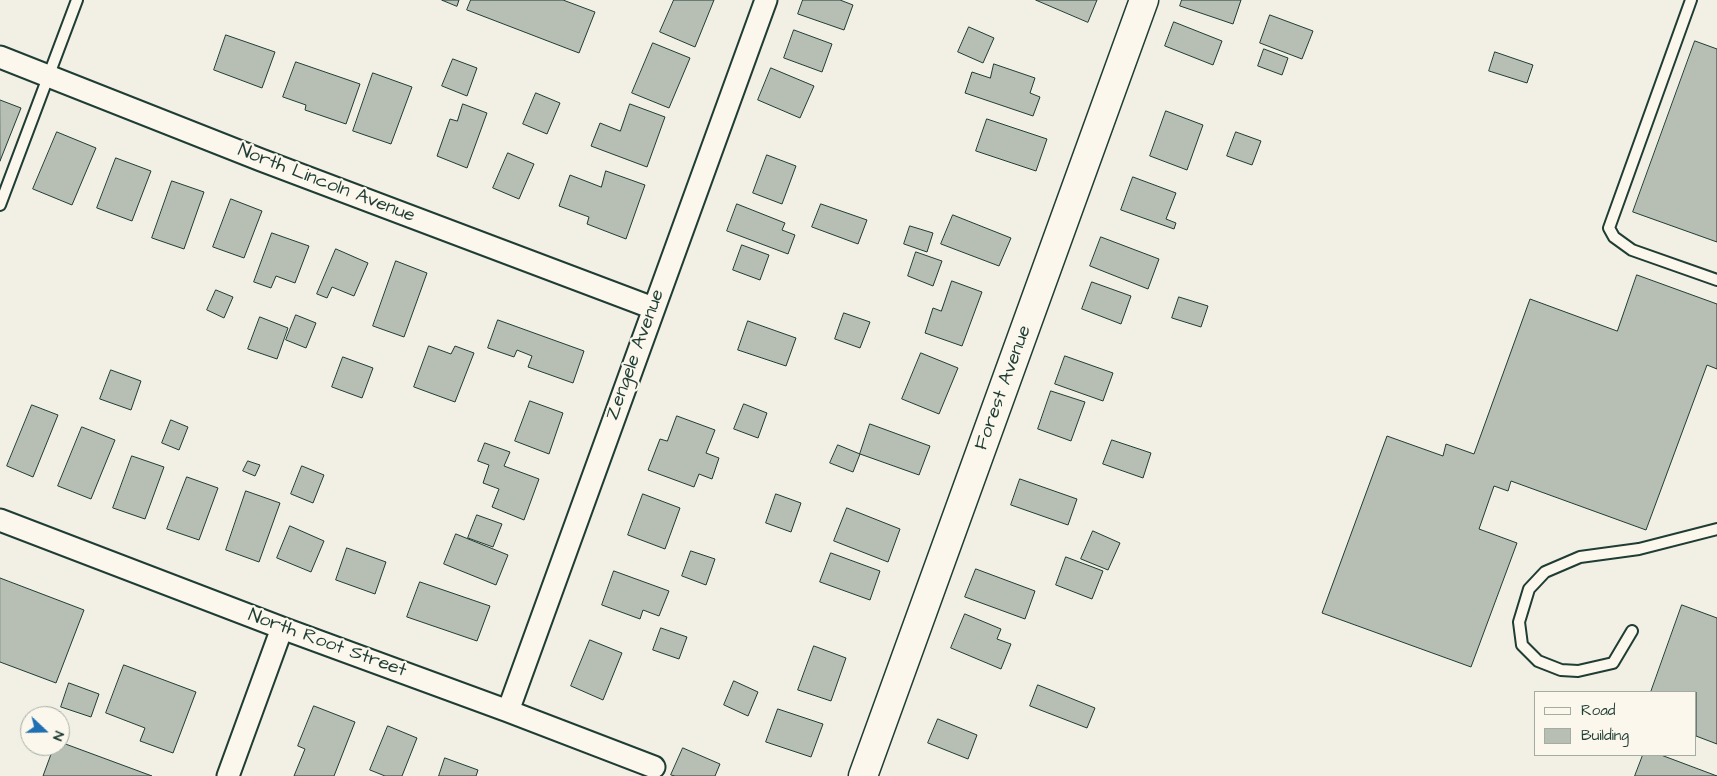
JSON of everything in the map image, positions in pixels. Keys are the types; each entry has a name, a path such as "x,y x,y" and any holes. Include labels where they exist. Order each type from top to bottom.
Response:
{"street":[{"name":"Zengele Avenue","path":"508,711 766,0"},
{"name":"Forest Avenue","path":"863,776 1144,0"},
{"name":"North Lincoln Avenue","path":"0,57 261,160 653,308"},
{"name":"North Root Street","path":"0,520 654,767"},
{"path":"228,776 282,628"}],"lane":[{"path":"0,205 77,0"},
{"path":"1691,0 1610,228 1614,237 1632,250 1717,280"},
{"path":"1632,632 1613,662 1578,671 1561,670 1538,661 1522,645 1519,622 1529,589 1544,572 1580,558 1639,549 1717,529"}],"building":[{"path":"442,0 459,0 457,6"},
{"path":"471,0 563,0 595,12 579,53 467,10"},
{"path":"674,0 714,0 695,47 660,32"},
{"path":"803,0 840,0 853,5 844,30 798,14"},
{"path":"1036,0 1097,0 1088,22"},
{"path":"1182,0 1241,0 1233,24 1180,6"},
{"path":"1270,15 1313,31 1302,59 1260,43"},
{"path":"1174,22 1222,41 1213,65 1165,46"},
{"path":"969,27 994,38 983,63 958,52"},
{"path":"794,30 832,44 822,72 784,58"},
{"path":"226,35 275,52 262,88 214,70"},
{"path":"1695,41 1717,49 1717,242 1633,212"},
{"path":"653,43 690,58 669,108 632,93"},
{"path":"1264,49 1288,58 1282,75 1258,66"},
{"path":"1495,52 1533,65 1527,83 1489,71"},
{"path":"453,59 477,68 467,96 442,86"},
{"path":"296,62 360,84 346,124 305,110 306,105 283,97"},
{"path":"994,64 1035,78 1030,93 1040,97 1033,116 965,93 972,72 990,78"},
{"path":"771,68 814,86 800,118 758,100"},
{"path":"373,73 412,87 391,144 353,131"},
{"path":"536,93 560,103 547,134 523,124"},
{"path":"0,100 21,108 0,161"},
{"path":"463,104 487,113 467,168 437,156 450,119 457,121"},
{"path":"630,104 665,117 647,167 591,146 600,123 620,131"},
{"path":"1166,111 1203,125 1187,170 1150,156"},
{"path":"987,119 1047,139 1036,171 976,151"},
{"path":"57,132 96,148 72,205 33,189"},
{"path":"1236,132 1261,141 1252,165 1227,156"},
{"path":"508,153 534,164 519,199 493,188"},
{"path":"767,155 796,166 782,204 753,193"},
{"path":"116,158 151,171 132,221 97,208"},
{"path":"606,171 645,185 626,239 587,224 589,217 559,206 570,175 601,187"},
{"path":"1133,177 1176,193 1166,219 1176,223 1174,229 1121,210"},
{"path":"172,181 204,192 184,249 152,238"},
{"path":"231,199 262,211 244,258 213,247"},
{"path":"737,204 785,223 782,230 795,235 788,254 727,231"},
{"path":"821,204 867,220 858,244 812,227"},
{"path":"953,215 1011,238 999,266 941,244"},
{"path":"910,226 933,233 927,252 904,244"},
{"path":"272,233 309,246 295,283 276,276 271,288 254,282"},
{"path":"1101,237 1159,259 1148,289 1090,266"},
{"path":"742,245 769,255 760,280 733,270"},
{"path":"336,249 368,263 354,296 332,287 327,298 317,294"},
{"path":"916,252 942,261 933,286 908,276"},
{"path":"396,261 427,273 404,337 373,326"},
{"path":"1637,275 1717,304 1717,369 1707,365 1646,530 1511,481 1508,491 1494,486 1479,529 1517,543 1471,667 1322,613 1387,436 1443,456 1446,444 1474,454 1530,299 1617,331"},
{"path":"952,281 982,292 962,346 925,333 933,308 941,311"},
{"path":"1092,282 1131,296 1121,324 1082,309"},
{"path":"216,290 233,297 224,318 207,310"},
{"path":"1179,297 1208,306 1201,327 1172,318"},
{"path":"844,313 870,322 860,348 835,339"},
{"path":"296,315 316,323 306,348 286,340"},
{"path":"260,317 288,328 277,359 248,349"},
{"path":"498,320 584,351 573,383 528,367 532,356 517,350 514,357 488,348"},
{"path":"748,321 796,338 786,366 738,350"},
{"path":"429,346 451,354 455,346 474,353 455,402 414,387"},
{"path":"921,353 958,368 939,414 902,399"},
{"path":"1065,356 1113,373 1103,401 1055,384"},
{"path":"343,357 373,368 362,398 332,387"},
{"path":"111,370 141,381 131,410 100,399"},
{"path":"1051,391 1085,402 1071,441 1038,429"},
{"path":"530,401 563,413 549,454 515,441"},
{"path":"744,404 767,413 758,438 734,429"},
{"path":"32,405 58,415 33,477 7,466"},
{"path":"677,416 715,430 706,453 719,458 712,479 699,474 694,487 648,470 660,439 667,441"},
{"path":"171,420 188,427 179,450 162,443"},
{"path":"870,424 930,446 919,475 860,454"},
{"path":"82,427 115,440 91,499 58,486"},
{"path":"1112,440 1151,453 1143,478 1103,464"},
{"path":"485,443 510,452 504,466 539,479 524,520 492,507 499,489 483,483 489,465 478,461"},
{"path":"838,445 860,454 853,472 830,463"},
{"path":"132,456 164,467 145,519 113,508"},
{"path":"248,461 260,465 255,476 243,471"},
{"path":"302,466 324,475 313,503 291,494"},
{"path":"187,477 218,488 199,540 167,529"},
{"path":"1020,479 1077,499 1068,525 1011,505"},
{"path":"246,491 280,503 259,562 226,550"},
{"path":"643,494 680,508 665,549 628,535"},
{"path":"776,494 801,503 791,532 766,523"},
{"path":"847,508 900,529 888,562 834,541"},
{"path":"477,515 502,524 493,547 468,538"},
{"path":"290,526 324,541 311,572 277,558"},
{"path":"1093,531 1120,543 1108,570 1081,559"},
{"path":"456,534 508,555 496,585 444,564"},
{"path":"347,548 386,562 375,594 336,580"},
{"path":"691,551 715,559 706,585 682,576"},
{"path":"831,553 880,571 870,600 820,582"},
{"path":"1066,557 1103,571 1092,599 1056,585"},
{"path":"976,569 1035,591 1025,619 965,597"},
{"path":"614,571 669,591 659,616 643,610 640,619 602,605"},
{"path":"0,578 84,610 56,683 0,662"},
{"path":"420,582 490,606 477,641 407,617"},
{"path":"1682,605 1717,618 1717,744 1697,736 1697,691 1651,691"},
{"path":"965,614 1001,629 997,639 1011,644 1001,669 951,648"},
{"path":"661,628 687,637 679,659 653,650"},
{"path":"590,640 622,653 603,700 571,686"},
{"path":"814,646 846,658 831,701 798,690"},
{"path":"124,665 196,692 173,753 140,741 145,728 106,713"},
{"path":"734,681 758,692 748,716 724,705"},
{"path":"69,683 99,694 91,717 70,710 70,706 61,706"},
{"path":"1038,685 1095,708 1087,728 1030,706"},
{"path":"314,706 355,722 334,776 294,776 305,749 298,746"},
{"path":"778,709 823,724 811,757 766,742"},
{"path":"938,719 977,735 968,759 928,743"},
{"path":"388,726 417,738 402,776 385,776 370,770"},
{"path":"70,746 152,776 43,776 50,756 70,756"},
{"path":"683,748 720,764 715,776 671,775"},
{"path":"1643,756 1664,756 1717,776 1635,776"},
{"path":"445,758 478,770 476,776 439,776"}]}
